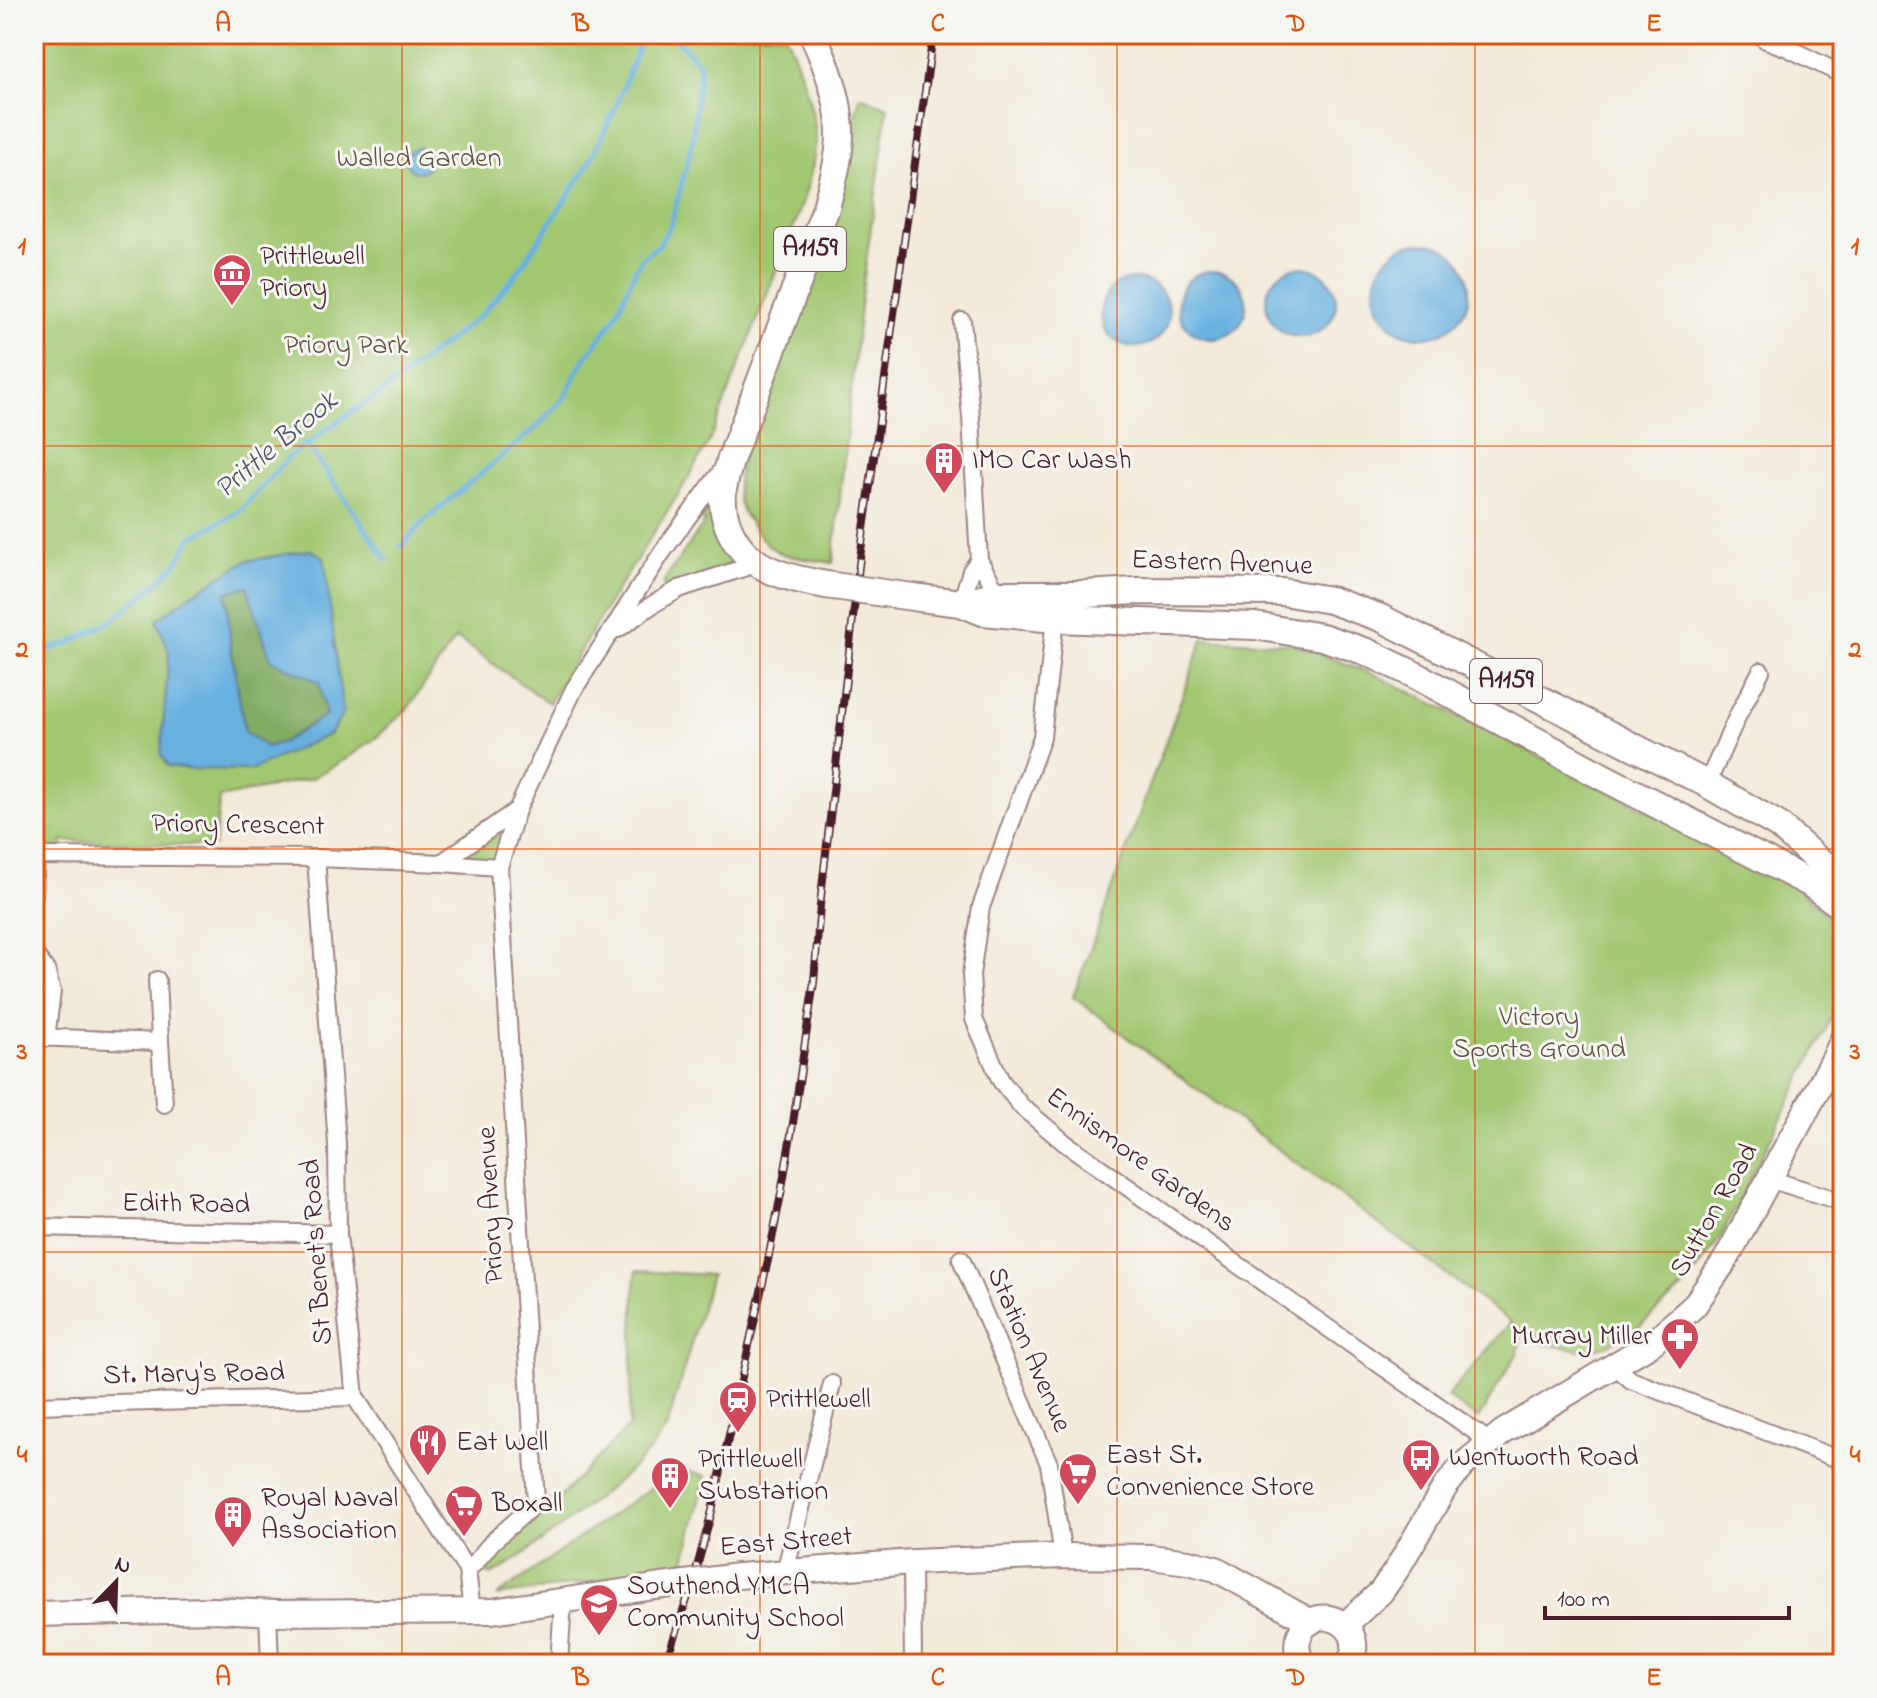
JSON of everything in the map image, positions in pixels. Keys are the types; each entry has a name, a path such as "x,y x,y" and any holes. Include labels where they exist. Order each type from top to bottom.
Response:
{"main road":[{"name":"A1159","path":"756,564 733,540 725,518 723,491 731,458 826,208 837,167 840,129 835,98 813,34"},
{"name":"Eastern Avenue","path":"756,564 790,578 961,603 983,612 1055,619 1255,626 1322,637 1367,652 1415,675 1809,883 1843,907"},
{"name":"Eastern Avenue","path":"961,603 998,594 1136,591 1272,592 1330,600 1381,618 1707,784 1778,825 1819,861 1843,875"},
{"name":"Sutton Road","path":"1345,1625 1381,1592 1445,1487 1463,1465 1490,1442 1652,1343 1694,1306 1721,1268 1840,1049"},
{"name":"East Street","path":"34,1614 213,1610 268,1613 492,1611 738,1576 912,1562 1063,1556 1151,1557 1216,1569 1311,1622"},
{"name":"East Street","path":"1252,1589 1301,1656"},
{"path":"1301,1656 1298,1637 1303,1628 1319,1618 1329,1618 1345,1625 1354,1641 1356,1662"}],"street":[{"path":"1758,34 1843,75"},
{"path":"962,321 979,560 998,594"},
{"path":"441,863 517,810 574,689 663,551 731,458"},
{"path":"961,603 971,571 979,560"},
{"path":"611,634 679,589 756,564"},
{"name":"Ennismore Gardens","path":"1055,619 1042,737 981,907 971,975 974,1019 1001,1081 1022,1107 1065,1143 1490,1442"},
{"path":"1707,784 1761,671"},
{"name":"Priory Avenue","path":"467,1570 492,1542 536,1503 499,867 517,810"},
{"path":"34,896 35,856"},
{"name":"Priory Crescent","path":"35,856 316,858 499,867"},
{"name":"St Benet's Road","path":"316,858 337,1144 338,1234 355,1397 467,1570 472,1611"},
{"path":"34,953 46,970 52,991 40,1038 160,1042"},
{"path":"157,980 164,1104"},
{"path":"1769,1179 1843,1202"},
{"name":"Edith Road","path":"34,1227 338,1234"},
{"name":"Station Avenue","path":"961,1259 1049,1464 1063,1556"},
{"path":"1615,1366 1631,1380 1843,1461"},
{"path":"785,1572 832,1384"},
{"name":"St. Mary's Road","path":"34,1405 355,1397"},
{"path":"912,1562 913,1664"},
{"path":"559,1664 563,1601"},
{"path":"268,1613 270,1664"}],"green space":[{"name":"Priory Park","path":"34,34 785,34 804,84 816,136 812,167 798,216 709,442 549,703 456,638 408,708 377,737 346,759 312,778 220,798 214,846 62,841 63,849 34,849"},
{"path":"860,96 888,107 861,298 833,563 789,556 772,548 743,512 738,498 738,484 741,460 832,210"},
{"path":"714,483 739,561 666,589 663,585 667,576 705,522 696,515"},
{"path":"247,585 271,660 319,682 326,715 283,742 265,747 245,732 231,648 226,592"},
{"name":"Victory Sports Ground","path":"1203,639 1294,644 1376,675 1788,880 1835,922 1843,934 1843,996 1720,1238 1687,1284 1630,1335 1599,1348 1581,1350 1539,1343 1073,997"},
{"path":"517,810 499,867 441,863"},
{"path":"636,1271 711,1275 667,1427 644,1456 618,1481 550,1536 491,1575 481,1569 482,1562 536,1503 558,1499 629,1426"},
{"path":"1509,1324 1522,1334 1517,1354 1478,1419 1447,1397"},
{"path":"685,1471 706,1476 683,1568 497,1596 656,1484"},
{"path":"216,1592 254,1592 254,1601 216,1601"}],"water":[{"path":"418,148 429,155 430,160 423,171 418,172 407,165 406,160 413,149"},
{"path":"1413,243 1431,243 1456,256 1466,272 1469,290 1466,308 1456,324 1431,337 1413,337 1388,324 1375,299 1375,281 1388,256"},
{"path":"1301,267 1326,277 1336,302 1326,327 1301,337 1276,327 1266,302 1276,277"},
{"path":"1212,271 1236,281 1246,305 1236,329 1212,339 1188,329 1178,305 1188,281"},
{"path":"1142,279 1163,294 1169,313 1167,326 1159,337 1142,347 1128,347 1111,337 1103,326 1101,306 1111,289 1122,281"},
{"path":"310,550 324,557 343,714 330,734 251,770 168,766 161,754 169,651 157,620 246,561","holes":["247,586 271,660 319,682 326,715 283,742 266,747 245,732 231,648 226,593"]}],"waterway":[{"name":"Prittle Brook","path":"34,654 70,643 113,620 177,563 191,538 240,511 289,457 388,388 480,316 515,276 589,164 616,107 643,34"},
{"path":"401,547 423,522 537,427 564,398 582,363 615,318 642,258 659,245 671,224 692,144 700,65 668,34"},
{"path":"307,444 387,560"}],"railway":[{"path":"665,1664 693,1582 712,1511 768,1260 793,1123 814,982 859,565 933,34"}],"place":[{"name":"Prittlewell Priory","path":"232,307"},
{"name":"IMO Car Wash","path":"944,495"},
{"name":"Murray Miller","path":"1680,1371"},
{"name":"Prittlewell","path":"738,1434"},
{"name":"Eat Well","path":"428,1477"},
{"name":"Wentworth Road","path":"1421,1492"},
{"name":"East St. Convenience Store","path":"1078,1506"},
{"name":"Prittlewell Substation","path":"670,1510"},
{"name":"Boxall","path":"464,1538"},
{"name":"Royal Naval Association","path":"233,1549"},
{"name":"Southend YMCA Community School","path":"599,1637"}],"park label":[{"name":"Walled Garden","path":"419,159"}]}
